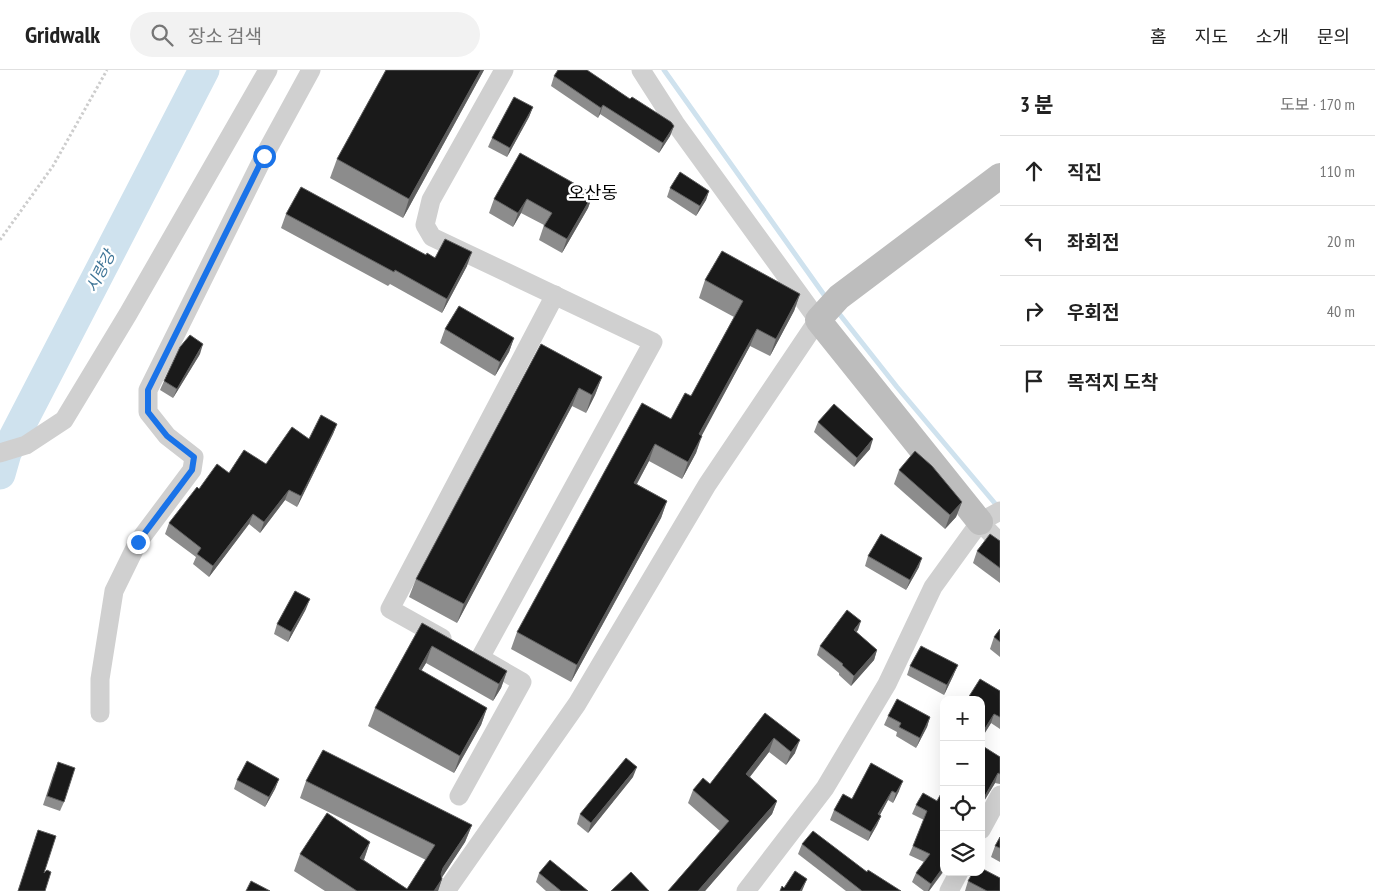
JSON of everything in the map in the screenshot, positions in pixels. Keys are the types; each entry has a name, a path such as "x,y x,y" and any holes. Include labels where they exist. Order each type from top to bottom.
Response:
{"street":[{"path":"0,453 26,445 64,420 128,314 268,70"},
{"path":"100,713 100,679 114,591 138,542 192,470 194,457 167,436 148,412 148,390 264,156 311,70"},
{"path":"467,651 652,342 432,237 425,225 431,200 504,70"},
{"path":"641,70 675,123 828,310 990,517 1000,542"},
{"path":"446,891 577,704 706,485 828,310 1000,176"},
{"path":"459,796 522,682 390,609 554,295"},
{"path":"746,891 825,788 887,684 933,587 990,517"},
{"path":"985,823 1000,795"},
{"path":"949,891 957,876"}],"path":[{"path":"0,240 53,166 107,70"}],"building":[{"path":"386,70 481,70 409,199 337,159"},
{"path":"558,70 587,70 630,99 632,97 671,122 674,126 663,143 603,105 601,108 554,76"},
{"path":"514,97 533,107 510,148 492,138"},
{"path":"520,153 593,194 567,239 544,226 552,213 527,199 518,213 494,199"},
{"path":"680,172 709,191 700,206 670,188"},
{"path":"301,187 426,255 427,253 435,258 445,239 472,252 447,299 286,214"},
{"path":"722,251 800,294 776,339 757,329 699,434 702,436 688,462 655,444 634,483 667,501 577,665 517,632 642,403 671,419 685,393 691,396 743,301 705,280"},
{"path":"459,306 514,338 500,362 445,329"},
{"path":"190,335 203,344 177,389 164,381 180,347"},
{"path":"541,344 602,377 592,395 579,388 464,604 416,579"},
{"path":"834,404 873,439 857,458 818,422"},
{"path":"321,415 337,424 301,496 289,490 264,522 253,514 213,566 197,554 201,548 169,523 197,487 199,489 217,464 229,473 244,450 266,464 292,427 309,439"},
{"path":"915,451 932,466 962,502 950,515 899,470"},
{"path":"881,534 922,558 910,580 868,556"},
{"path":"990,534 1000,541 1000,568 977,551"},
{"path":"295,591 310,599 291,632 277,624"},
{"path":"847,610 861,621 854,630 877,650 854,676 843,664 820,646"},
{"path":"422,623 507,671 499,684 432,646 419,669 487,708 460,756 375,708"},
{"path":"1000,629 1000,642 994,637"},
{"path":"921,646 958,665 947,685 910,666"},
{"path":"980,679 1000,691 1000,717 994,714 985,729 985,696 969,696"},
{"path":"897,699 930,717 920,738 899,727 901,723 888,716"},
{"path":"765,713 800,740 791,752 774,738 746,774 777,801 698,891 668,891 729,821 693,790 703,778 710,784"},
{"path":"985,748 1000,757 1000,774 998,773 985,796"},
{"path":"323,750 472,825 443,868 442,879 434,891 357,891 300,854 327,813 370,842 360,858 407,889 435,845 306,781"},
{"path":"626,758 637,767 591,823 580,814"},
{"path":"247,761 279,779 269,797 237,780"},
{"path":"58,762 75,768 64,802 47,796"},
{"path":"871,763 903,781 896,793 892,791 878,814 881,816 871,832 834,810 843,794 852,799"},
{"path":"923,793 937,801 940,795 940,872 931,884 916,873 930,854 913,846 927,811 916,805"},
{"path":"38,830 56,836 44,873 47,870 51,872 45,891 18,891"},
{"path":"813,831 867,872 868,870 901,891 862,891 802,844"},
{"path":"1000,837 1000,848 995,846"},
{"path":"550,860 588,891 561,891 539,873"},
{"path":"985,870 1000,878 1000,891 987,891 968,881 971,876 985,876"},
{"path":"795,871 807,879 800,891 780,891 782,886 784,888"},
{"path":"631,872 649,891 611,891"},
{"path":"251,881 270,891 246,891"}],"waterway":[{"name":"시량강","path":"0,474 6,453 204,70"},
{"path":"664,70 827,299"},
{"path":"837,311 897,387 998,507"}],"district":[{"name":"오산동","path":"593,193"}],"route":[{"path":"138,542 192,470 194,457 167,436 148,412 148,390 264,156"}]}
